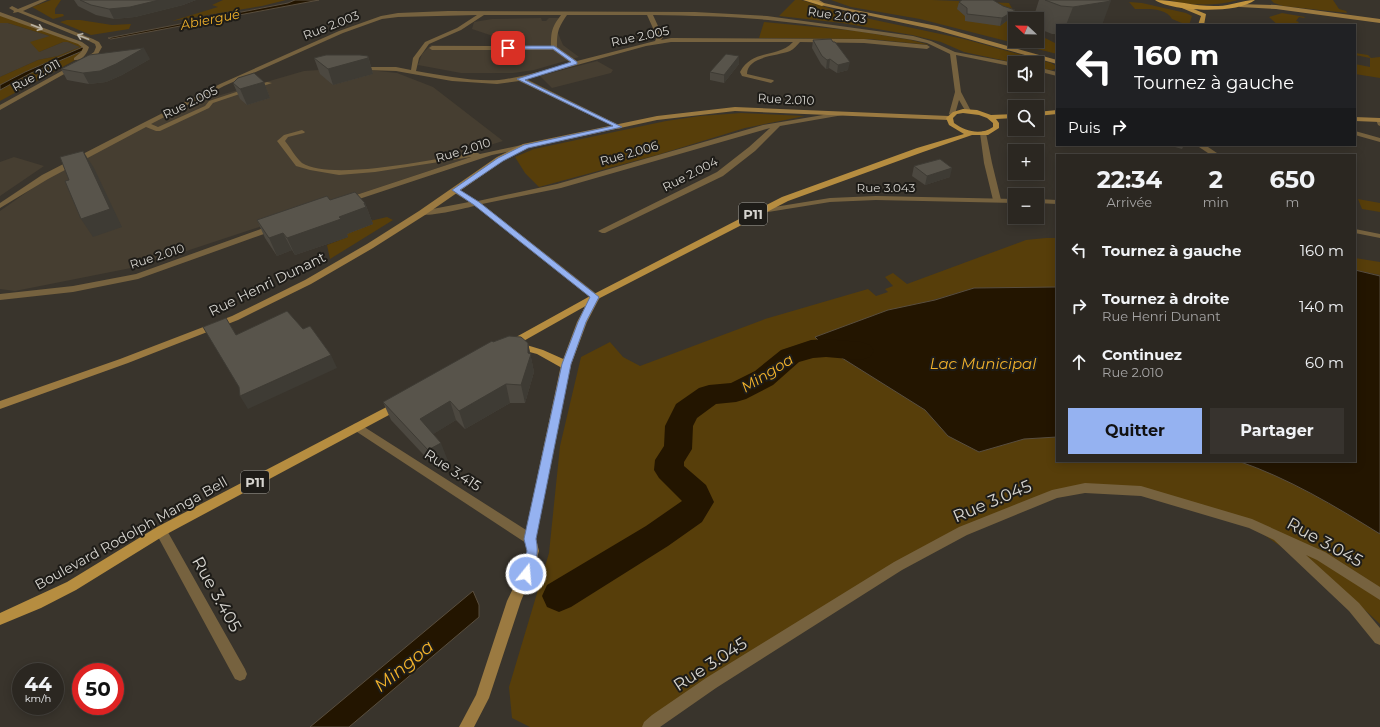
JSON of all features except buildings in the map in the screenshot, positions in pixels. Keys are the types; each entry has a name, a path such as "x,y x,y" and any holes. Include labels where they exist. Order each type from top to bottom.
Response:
{"highway":[{"path":"1158,0 1179,5 1216,7 1240,5 1252,0"}],"main road":[{"path":"806,0 937,28 1056,62"},
{"path":"815,0 822,4"},
{"path":"1261,0 1276,7"},
{"path":"1179,5 1204,15"},
{"path":"1240,5 1276,7 1380,21"},
{"path":"1201,24 1204,15 1216,7"},
{"name":"Rue 2.010","path":"526,146 657,118 735,109 951,119"},
{"path":"951,119 968,111 991,117 1008,116"},
{"path":"1044,113 1056,112"},
{"path":"991,117 997,125"},
{"name":"P11","path":"951,119 960,130 973,133 983,133 993,130 997,125 1008,122"},
{"path":"1356,119 1380,121"},
{"path":"920,150 960,130"},
{"name":"P11","path":"498,350 595,297 758,212 786,199 920,150 973,133"},
{"name":"Rue Henri Dunant","path":"0,405 124,361 235,318 308,282 370,246 422,213 500,159 526,146"},
{"path":"466,727 482,698 514,601 526,574 533,551 530,539 566,364 582,322 595,297"},
{"path":"510,344 540,352 566,364"},
{"name":"Boulevard Rodolph Manga Bell","path":"0,619 48,597 93,573 134,546 161,531 407,400"}],"street":[{"path":"1,16 31,3 44,0"},
{"path":"30,16 28,10 31,3"},
{"name":"Rue 2.011","path":"0,108 89,58 99,47 97,43 15,10"},
{"name":"Rue 2.003","path":"0,206 45,177 144,124 222,85 269,63 364,24 398,15 414,13 738,16 826,24 913,38 929,42 953,53 1008,64"},
{"path":"412,73 415,68 416,58 427,43 459,29 482,14"},
{"path":"554,48 554,33 556,26 565,14"},
{"path":"649,14 652,18 655,30 660,36 658,41"},
{"name":"Rue 2.011","path":"0,102 73,61 87,49 80,43 17,19 1,16"},
{"name":"Rue 2.005","path":"368,69 396,69 412,73 469,81 498,82 520,79 658,41 671,40 864,41 944,49"},
{"path":"771,81 744,75 743,72 745,66 752,60 790,49 798,41"},
{"path":"432,48 554,48 575,63"},
{"path":"953,53 958,92 968,111"},
{"path":"1044,71 1056,74"},
{"path":"520,79 619,127"},
{"name":"Rue 2.005","path":"144,124 158,130 207,107 211,102 268,83"},
{"path":"951,119 958,92"},
{"name":"Rue 2.006","path":"422,213 558,186 778,124 841,114"},
{"name":"Rue 2.004","path":"602,230 720,174 752,149 778,124"},
{"path":"302,132 286,136 281,141 299,164 310,168 339,173 375,170 454,156 490,154"},
{"path":"983,133 988,163 997,200"},
{"path":"1356,133 1380,140"},
{"name":"Rue 2.010","path":"342,203 490,154 526,146"},
{"path":"1202,146 1214,154"},
{"path":"456,190 476,203 595,297"},
{"name":"Rue 3.043","path":"758,212 788,206 838,200 876,198 1008,201"},
{"path":"1044,201 1056,202"},
{"name":"Rue 2.010","path":"0,297 73,289 138,276 284,223"},
{"path":"1356,231 1380,236"},
{"name":"Rue 3.415","path":"358,427 530,539"},
{"name":"Rue 3.045","path":"649,727 711,683 898,566 963,531 1056,493 1085,488 1141,491 1252,524 1273,532 1321,556 1380,594"},
{"name":"Rue 3.405","path":"161,531 240,674"},
{"path":"1273,532 1354,607 1380,638"}],"shaded area":[{"path":"51,0 61,0 55,9 55,14 63,14 64,16 53,19 32,7"},
{"path":"223,0 286,0 262,6 172,21 218,7 212,5"},
{"path":"795,0 801,0 856,16 964,39 1026,56 1008,56 1008,61 964,52 941,42 912,35 842,23 779,16"},
{"path":"831,0 932,0 1009,3 1014,12 1008,12 1008,41 920,19 851,7"},
{"path":"1169,0 1238,0 1204,4"},
{"path":"1271,0 1333,0 1339,9 1346,11 1347,13 1283,6 1274,3"},
{"path":"1129,2 1142,3 1186,13 1192,16 1189,24 1184,24 1172,19 1165,12 1150,9 1135,9"},
{"path":"1282,13 1305,17 1299,17 1296,21 1299,22 1297,24 1277,24 1269,17"},
{"path":"0,16 4,16 85,46 25,72 0,85 0,77 38,60 58,56 80,47 68,42 63,42 39,52 30,42 50,36 8,23 0,23"},
{"path":"541,18 542,21 546,21 549,18 561,18 557,31 563,45 579,57 534,70 513,73 461,73 418,65 422,54 431,45 492,46 496,37 472,29 474,22 492,19"},
{"path":"67,20 80,20 112,25 131,24 129,29 91,35 60,22"},
{"path":"764,22 857,31 911,40 930,45 870,39 759,38"},
{"path":"0,23 8,23 50,36 39,52 63,42 68,42 81,47 58,56 38,60 0,77"},
{"path":"1044,38 1056,44 1056,54 1034,48 1044,48"},
{"path":"87,49 79,58 0,101 0,90 31,73"},
{"path":"1356,53 1368,55 1371,58 1380,57 1380,78 1356,74 1356,64 1370,67 1370,58 1356,55"},
{"path":"597,61 613,70 611,73 552,88 540,76"},
{"path":"1044,61 1056,66 1056,68 1052,70 1044,69"},
{"path":"350,68 397,73 433,87 503,141 474,150 468,158 141,266 15,291 0,289 0,211 51,175 156,120 200,101 304,71"},
{"path":"741,113 805,116 745,128 657,155 539,187 525,173 515,157 534,149 666,121 700,116"},
{"path":"14,157 44,166 0,196 0,162"},
{"path":"1358,199 1380,203 1380,212 1362,209"},
{"path":"387,217 393,220 330,259 327,245 348,237 346,234 370,221"},
{"path":"1056,238 1056,287 973,288 846,326 815,337 826,348 925,410 948,436 979,452 1024,439 1056,437 1056,462 1241,462 1293,484 1380,534 1380,624 1340,587 1244,521 1158,494 1082,484 920,555 653,727 530,727 512,718 509,687 549,553 560,446 581,357 610,342 623,357 640,366 765,319 868,289 876,296 888,292 885,289 893,286 885,277 893,273 907,284 1026,240"},
{"path":"1356,258 1380,262 1380,275 1356,270"}],"water":[{"name":"Abiergué","path":"295,0 319,0 111,39 108,38 288,3"},
{"path":"85,46 87,49 31,73 0,90 0,85 25,72"},
{"path":"1356,270 1380,276 1380,534 1293,484 1241,462 1356,462"},
{"name":"Lac Municipal","path":"1056,287 1056,437 1024,439 979,452 948,436 925,410 826,348 815,337 888,310 935,300 974,288"},
{"path":"473,591 479,605 479,617 349,727 310,727"}],"waterway":[{"name":"Mingoa","path":"559,596 657,536 691,513 699,502 695,494 669,470 670,460 678,449 679,426 686,411 709,395 736,392 764,378 790,356 811,349 826,348 861,351"}],"route":[{"path":"508,48 554,48 575,63 520,79 619,127 526,146 500,159 456,190 476,203 595,297 582,322 566,364 530,539 533,551 526,574"}]}
